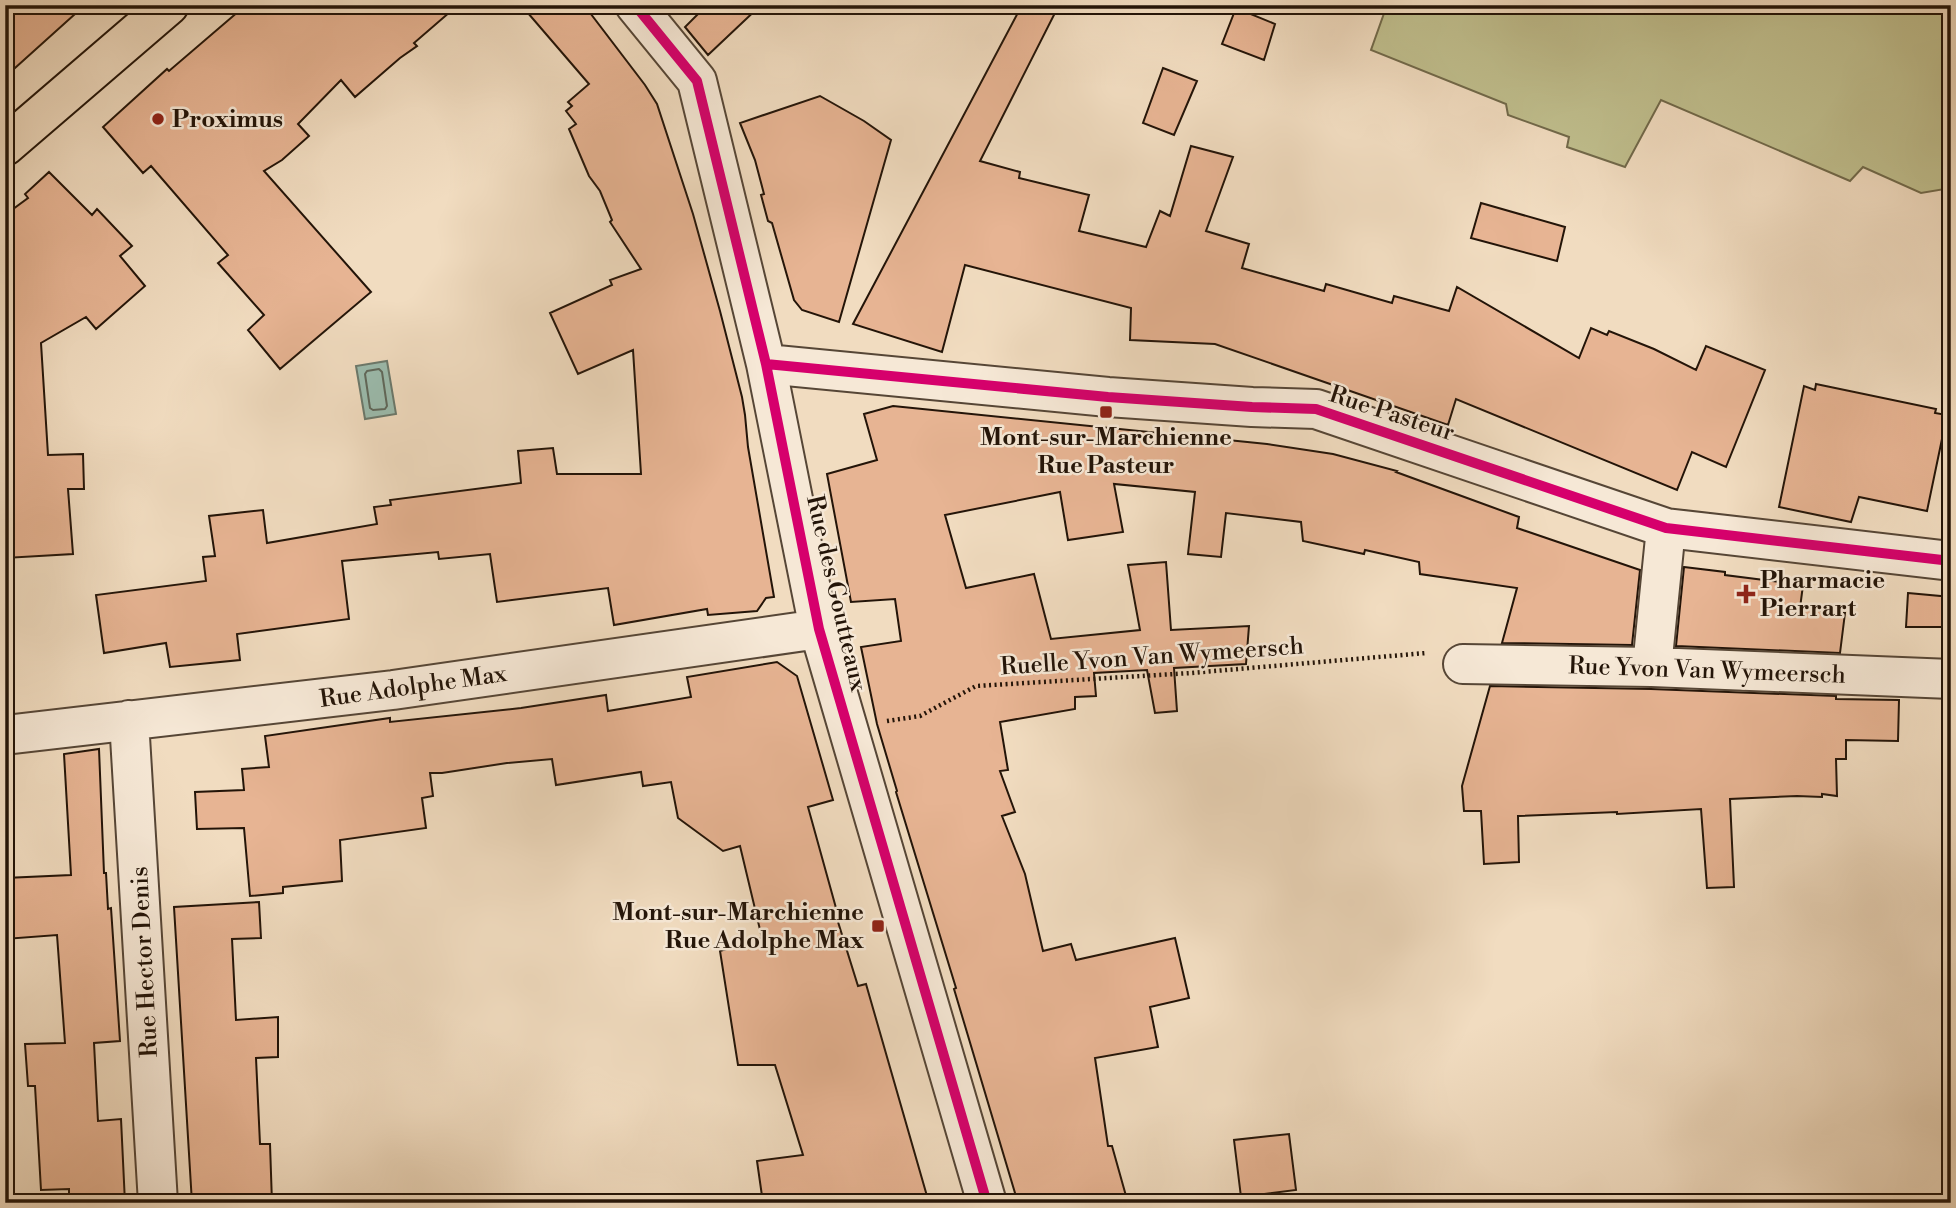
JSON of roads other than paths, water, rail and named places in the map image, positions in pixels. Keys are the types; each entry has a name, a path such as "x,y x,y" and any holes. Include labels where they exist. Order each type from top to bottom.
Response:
{"main road":[{"path":"5,146 169,5"}],"street":[{"name":"Rue des Goutteaux","path":"635,5 696,81 766,364 819,629 986,1203"},
{"name":"Rue Pasteur","path":"766,364 1108,397 1316,409 1665,528 1951,561"},
{"path":"1652,667 1665,528"},
{"name":"Rue Adolphe Max","path":"5,736 393,690 819,629"},
{"name":"Rue Yvon Van Wymeersch","path":"1463,664 1652,667 1951,678"},
{"name":"Rue Hector Denis","path":"130,720 158,1203"}],"water":[{"path":"387,361 396,414 365,419 356,366"}],"place":[{"name":"Proximus","path":"158,119"},
{"name":"Mont-sur-Marchienne Rue Pasteur","path":"1106,412"},
{"name":"Pharmacie Pierrart","path":"1746,594"},
{"name":"Mont-sur-Marchienne Rue Adolphe Max","path":"878,926"}]}
